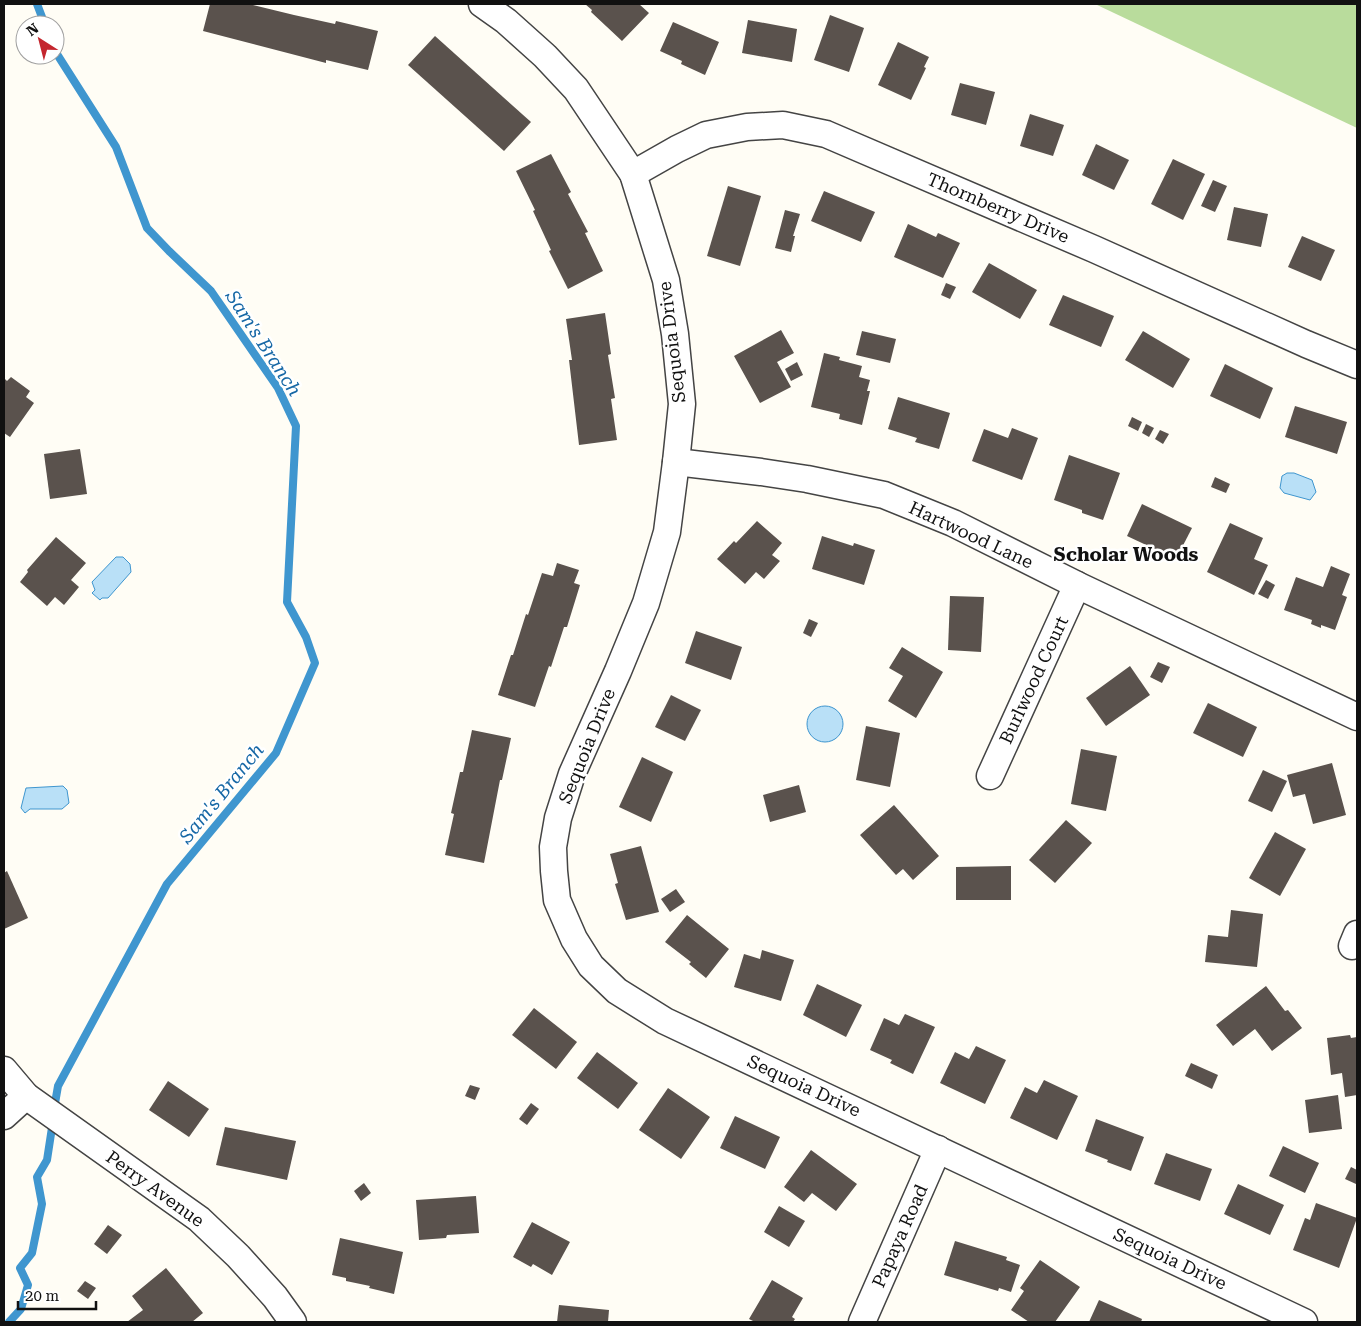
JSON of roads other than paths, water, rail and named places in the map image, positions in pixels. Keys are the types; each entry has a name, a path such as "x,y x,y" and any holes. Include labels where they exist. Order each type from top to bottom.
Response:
{"street":[{"name":"Sequoia Drive","path":"482,4 506,21 545,56 576,89 633,174 666,280 675,334 682,404 666,532 646,603 572,774 558,818 554,847 557,900 574,939 592,966 617,991 665,1021 1304,1322"},
{"name":"Thornberry Drive","path":"633,174 706,135 747,127 783,125 826,134 1085,245 1357,365"},
{"name":"Hartwood Lane","path":"676,462 807,479 884,496 953,523 1077,585 1357,717"},
{"name":"Burlwood Court","path":"990,776 1077,585"},
{"name":"Perry Avenue","path":"4,1070 26,1096 199,1219 238,1256 275,1297 293,1322"},
{"path":"4,1116 26,1096"},
{"name":"Papaya Road","path":"862,1322 938,1149"}],"water":[{"path":"1287,473 1294,473 1312,480 1316,492 1310,500 1284,493 1280,488 1282,476"},
{"path":"116,557 123,557 130,564 131,572 108,598 100,600 92,593 95,590 92,582"},
{"path":"825,706 832,707 838,711 842,717 842,731 838,737 832,741 825,742 818,741 812,737 808,731 807,724 808,717 812,711 818,707"},
{"path":"63,786 67,790 69,803 62,809 30,809 25,813 21,808 26,788"}],"waterway":[{"name":"Sam's Branch","path":"37,4 41,15"},
{"name":"Sam's Branch","path":"54,1109 58,1086 167,884 276,753 315,663 306,637 287,602 296,426 278,388 211,291 147,228 116,147 64,65"},
{"name":"Sam's Branch","path":"9,1322 21,1309 28,1285 20,1268 32,1253 42,1204 37,1177 47,1160 53,1121"}],"district":[{"name":"Scholar Woods","path":"1126,554"}]}
